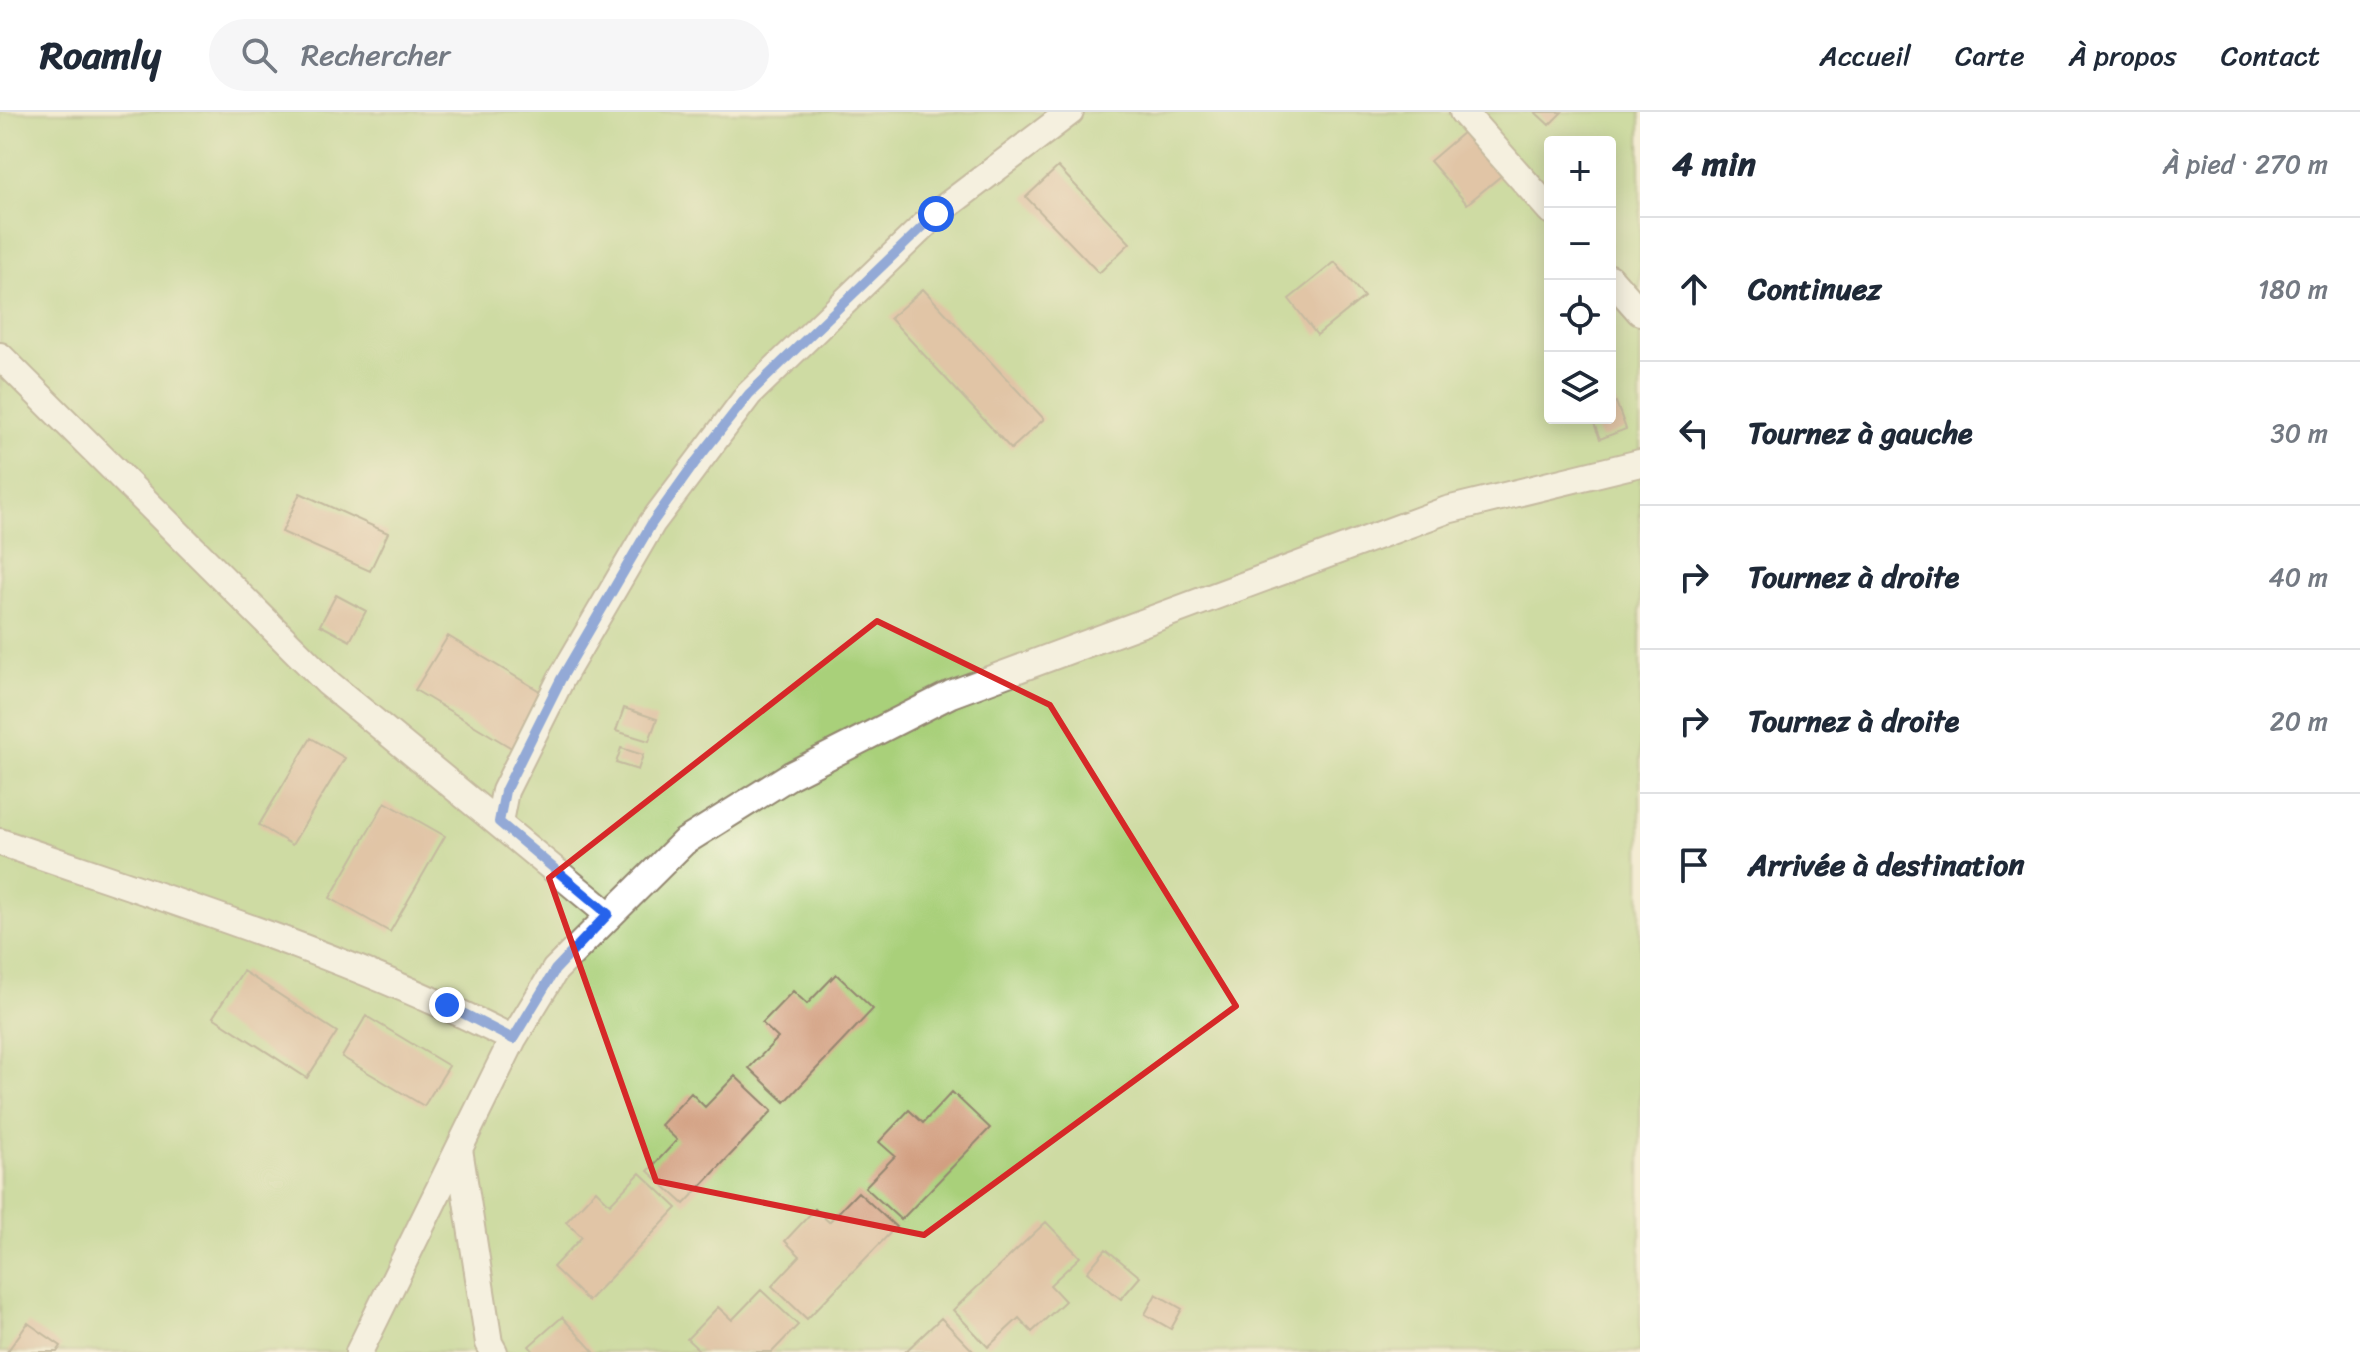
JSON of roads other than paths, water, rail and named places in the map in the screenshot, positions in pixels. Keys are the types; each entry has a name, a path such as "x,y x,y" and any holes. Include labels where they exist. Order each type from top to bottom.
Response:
{"street":[{"path":"499,822 505,791 561,679 652,523 749,394 936,214 1070,112"},
{"path":"1463,112 1548,208"},
{"path":"1612,280 1640,312"},
{"path":"0,356 328,683 608,914"},
{"path":"359,1352 513,1039 555,970 608,914 684,842 791,775 951,694 1447,510 1640,463"},
{"path":"0,842 257,931 447,1005 513,1039"},
{"path":"459,1149 489,1343 494,1352"}]}
